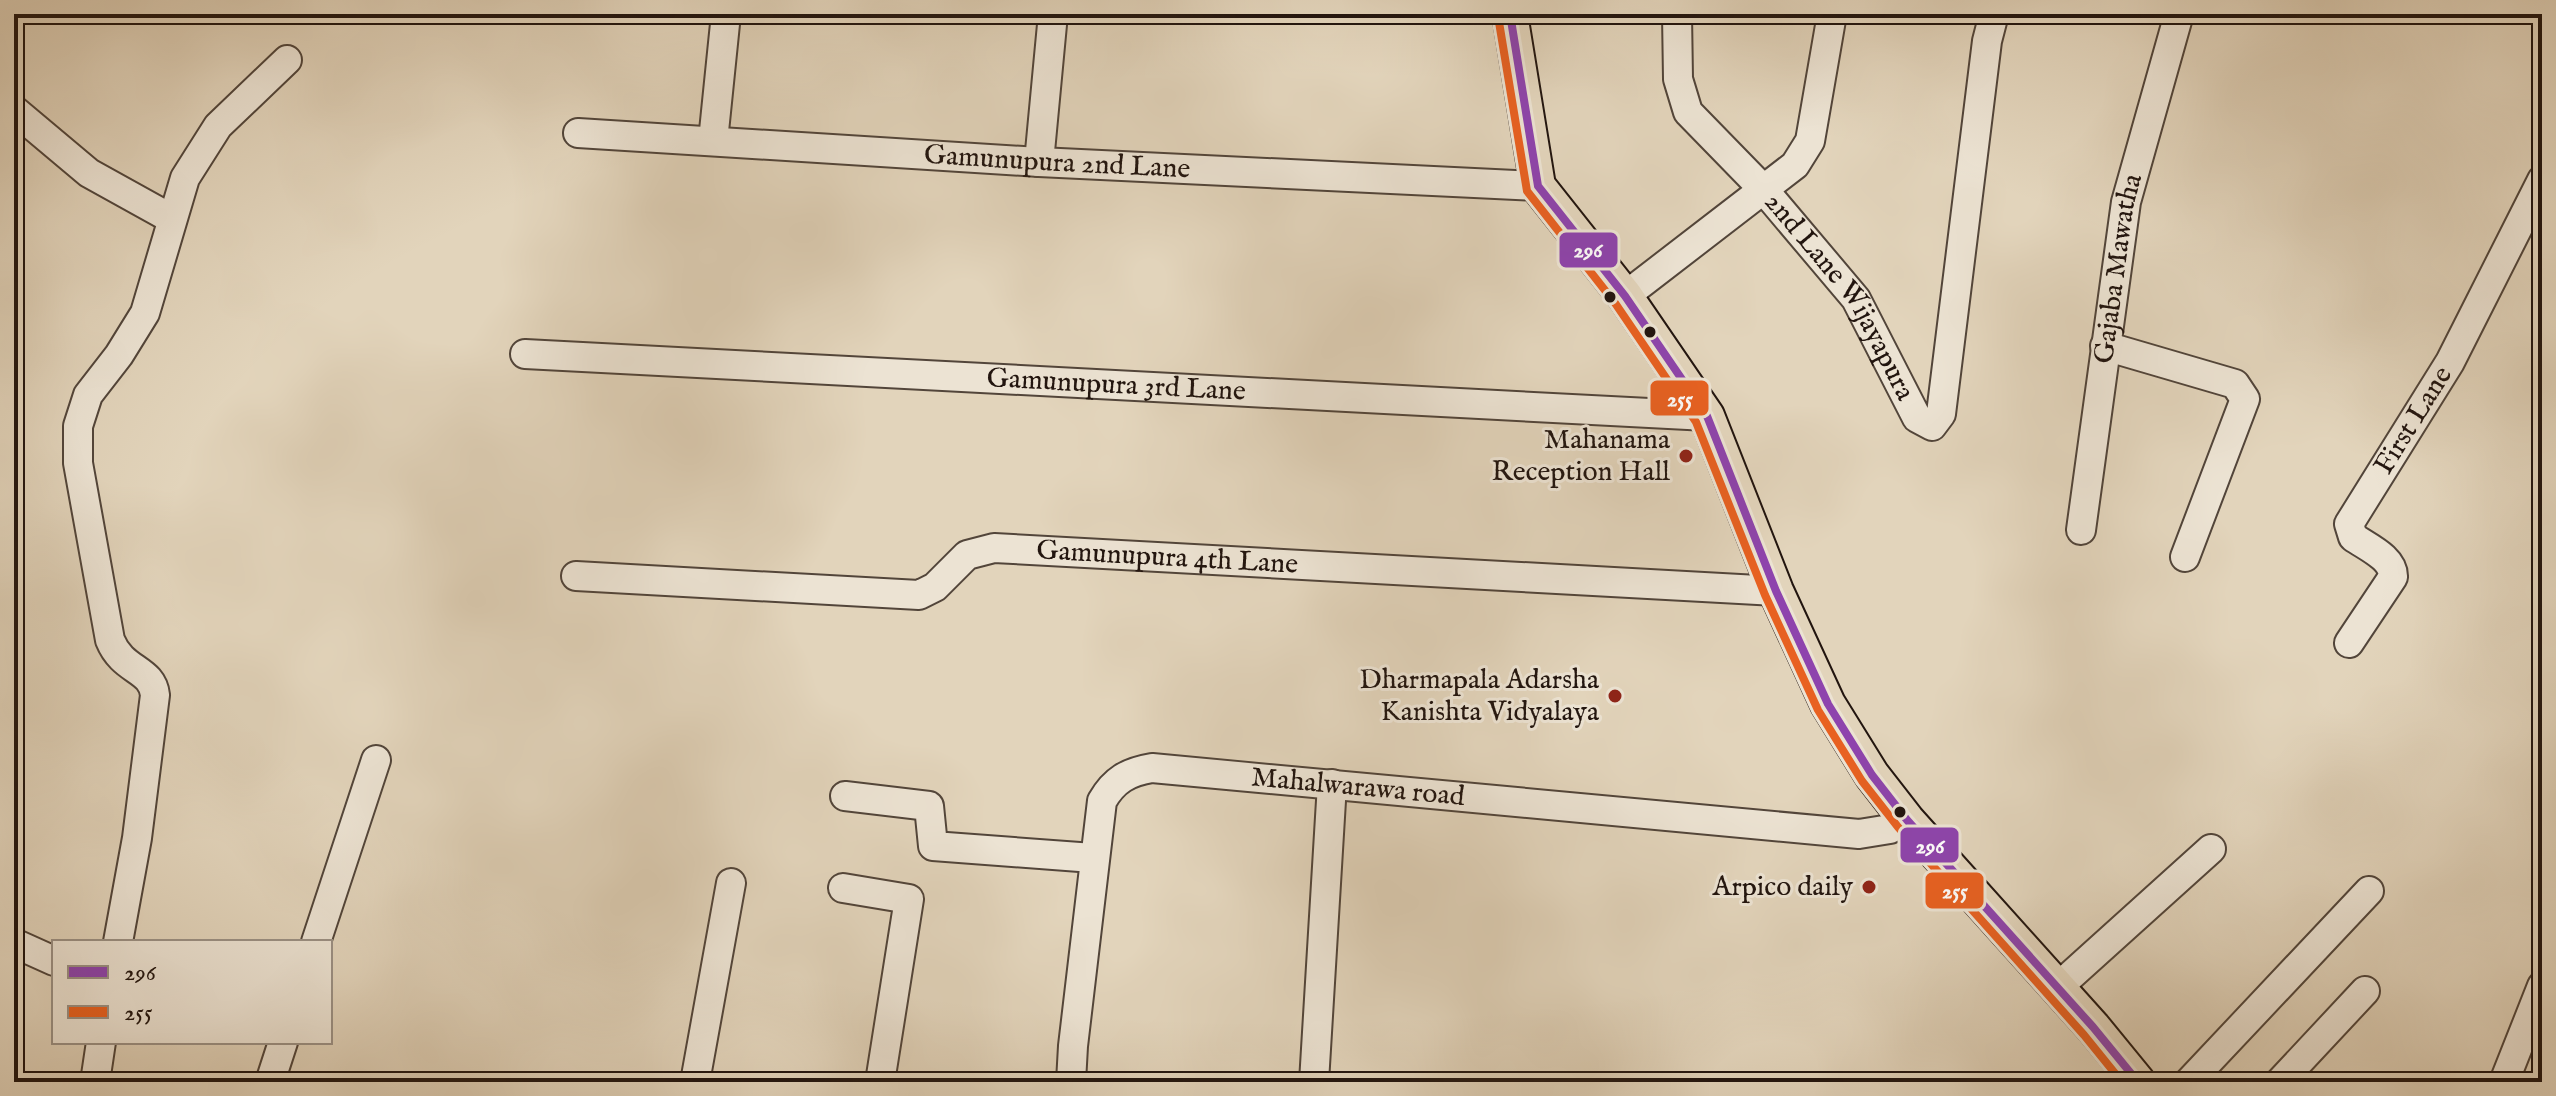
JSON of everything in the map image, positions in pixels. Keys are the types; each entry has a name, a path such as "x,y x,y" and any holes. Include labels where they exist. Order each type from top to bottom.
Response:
{"main road":[{"path":"1510,14 1538,186 1625,296 1707,416 1776,591 1828,704 1872,775 1907,820 2058,987 2138,1082"}],"street":[{"path":"713,141 726,14"},
{"path":"1039,162 1053,14"},
{"name":"2nd Lane Wijayapura","path":"1677,14 1678,79 1688,112 1764,190 1856,299 1917,418 1932,426 1941,414 1987,41 1994,14"},
{"path":"1625,296 1795,165 1810,141 1832,14"},
{"name":"Gajaba Mawatha","path":"2081,530 2126,202 2179,14"},
{"path":"118,940 137,838 155,695 150,679 121,660 110,640 78,463 78,426 88,395 119,355 145,313 185,178 218,126 287,60"},
{"path":"14,110 89,173 172,219"},
{"name":"Gamunupura 2nd Lane","path":"578,133 1039,162 1538,186"},
{"name":"First Lane","path":"2349,643 2393,577 2389,562 2353,537 2349,524 2450,362 2542,180"},
{"path":"2105,346 2235,384 2245,399 2185,557"},
{"name":"Gamunupura 3rd Lane","path":"525,354 1707,416"},
{"name":"Gamunupura 4th Lane","path":"576,576 919,595 935,587 967,555 994,548 1776,591"},
{"path":"317,940 376,760"},
{"name":"Mahalwarawa road","path":"1071,1082 1093,858 1102,801 1110,787 1133,771 1152,768 1859,834 1890,829 1907,820"},
{"path":"1314,1082 1332,784"},
{"path":"845,796 929,806 933,846 1093,858"},
{"path":"2058,987 2211,849"},
{"path":"695,1082 731,883"},
{"path":"843,888 909,899 880,1082"},
{"path":"2189,1082 2369,891"},
{"path":"14,943 52,960"},
{"path":"2504,1082 2542,986"},
{"path":"2280,1082 2365,991"},
{"path":"95,1082 101,1044"},
{"path":"270,1082 282,1044"}],"transit line":[{"name":"296","path":"1510,14 1538,186 1625,296 1707,416 1776,591 1828,704 1872,775 1907,820 2093,1027 2138,1082"},
{"name":"255","path":"1498,16 1527,191 1615,303 1696,422 1765,595 1818,710 1862,781 1898,827 2084,1035 2122,1082"}],"place":[{"name":"Mahanama Reception Hall","path":"1686,456"},
{"name":"Dharmapala Adarsha Kanishta Vidyalaya","path":"1615,696"},
{"name":"Arpico daily","path":"1869,887"}]}
